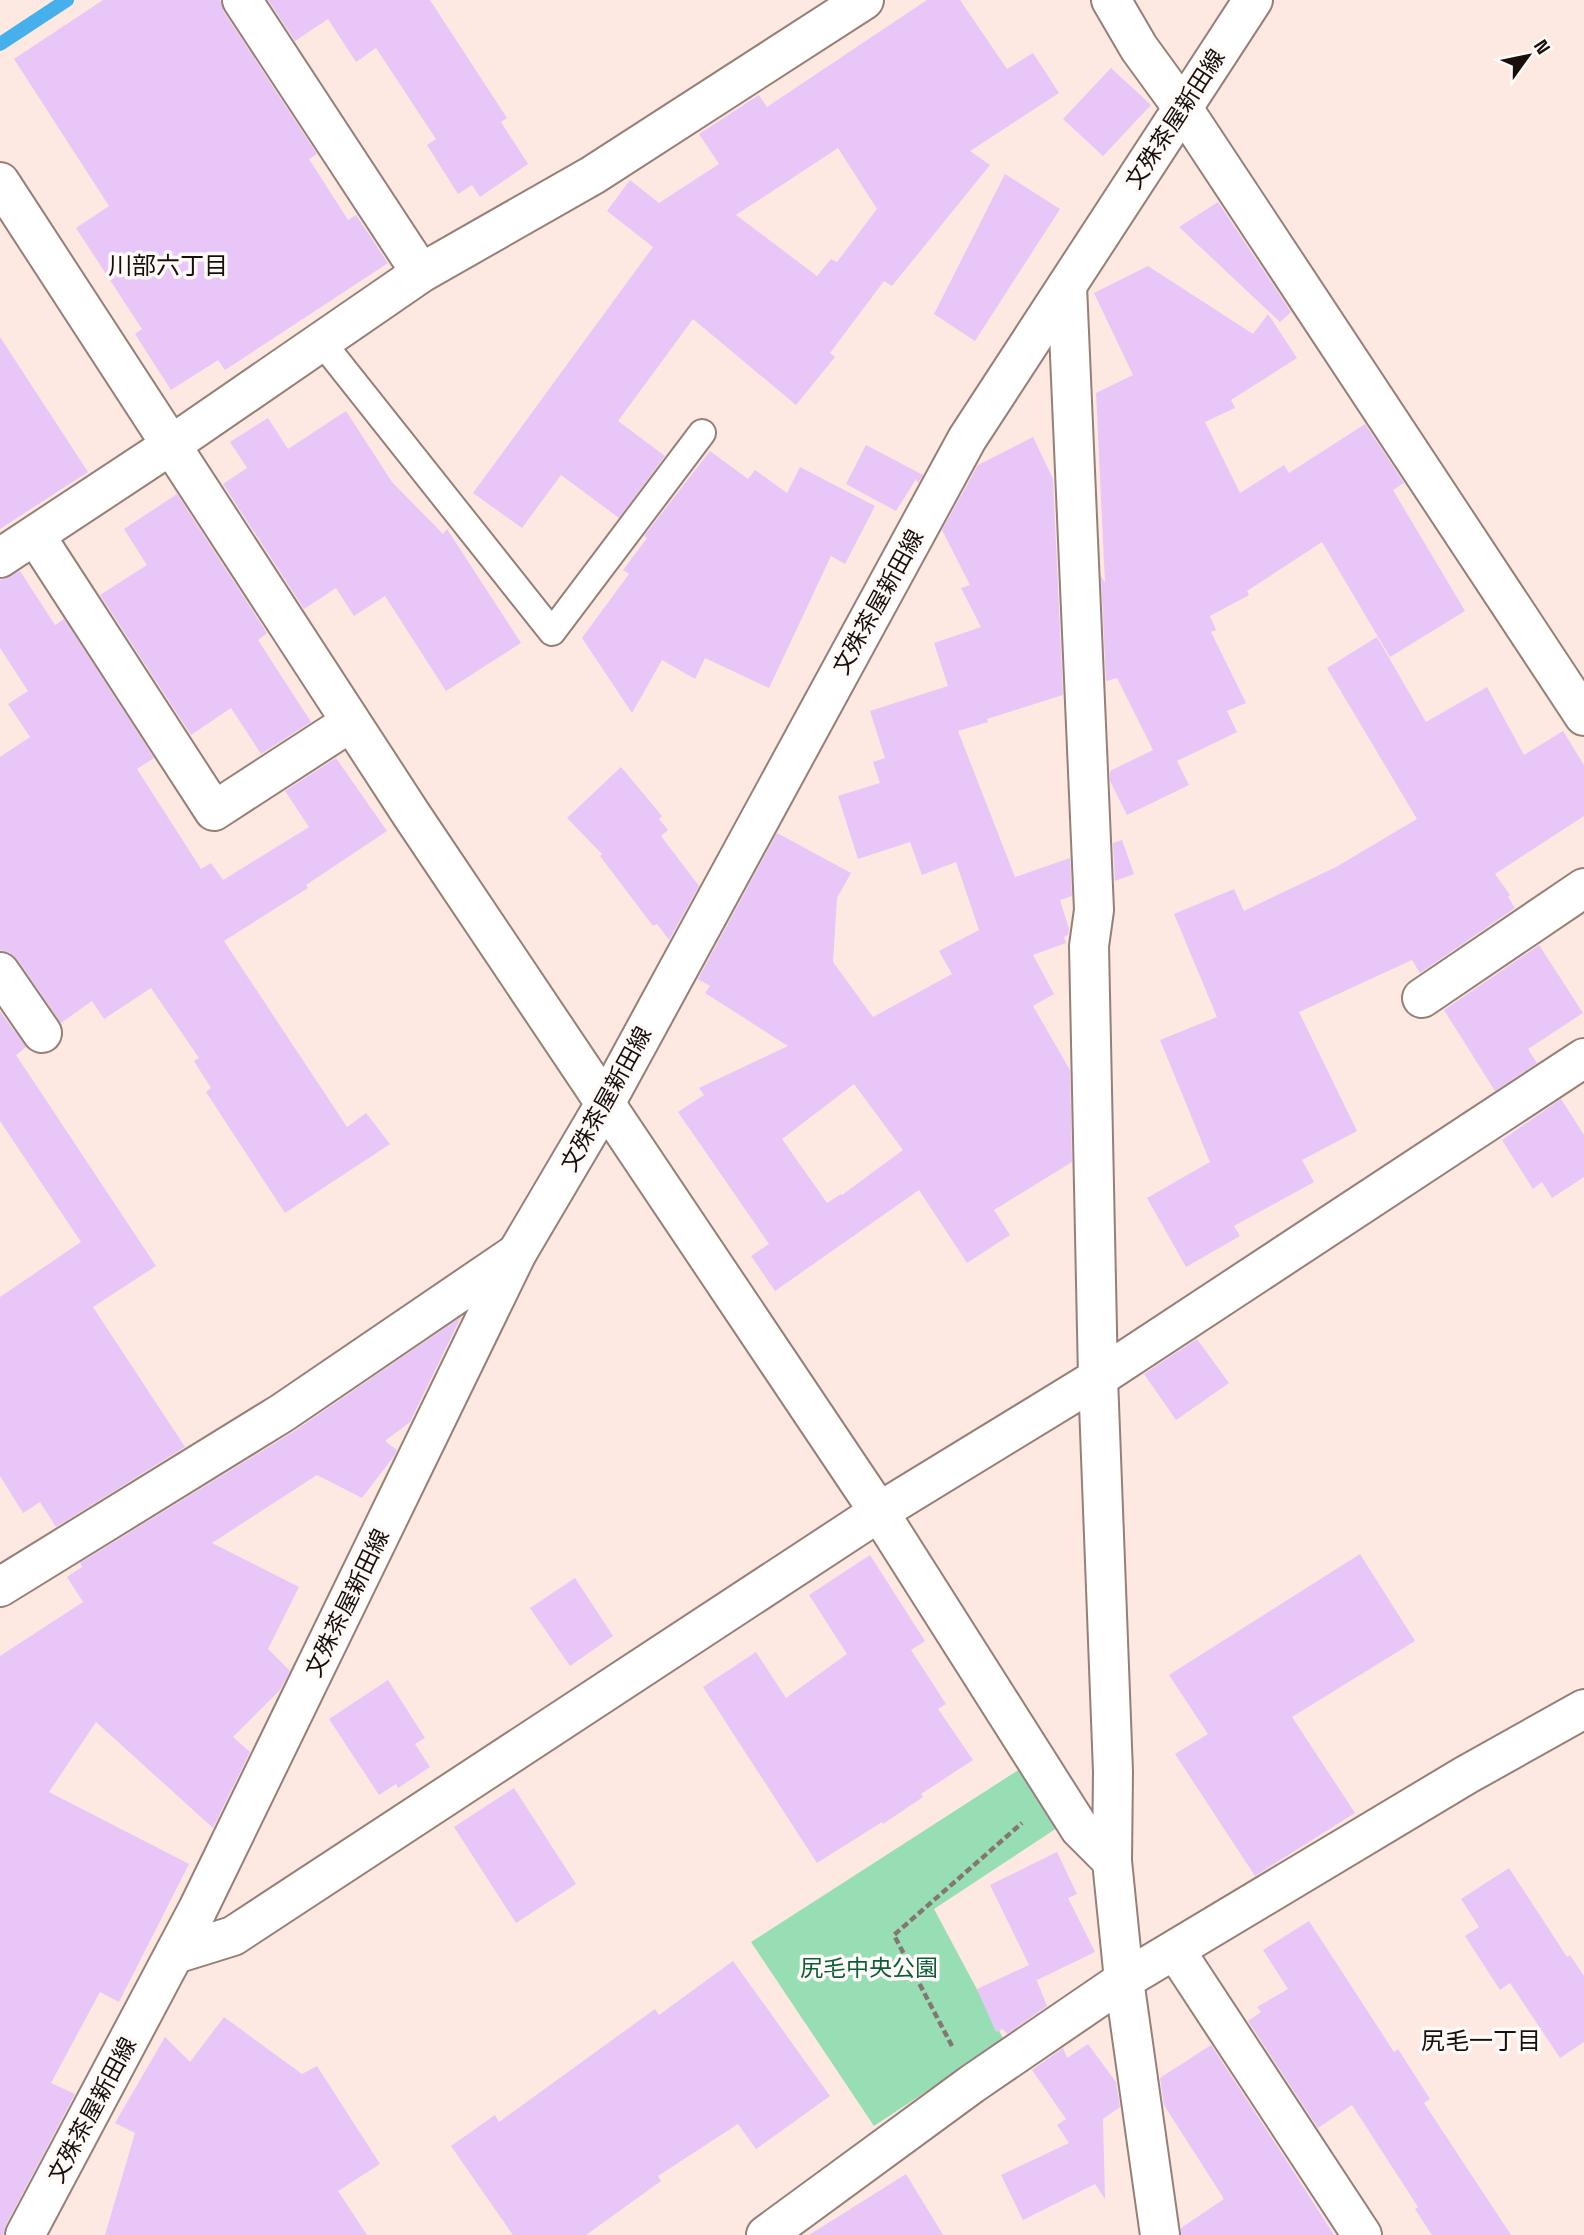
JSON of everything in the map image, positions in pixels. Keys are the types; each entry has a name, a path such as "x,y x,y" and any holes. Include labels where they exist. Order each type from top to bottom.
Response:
{"street":[{"path":"242,0 421,273"},
{"path":"0,558 171,445 421,273 593,175 864,0"},
{"path":"1111,0 1139,48 1182,107 1584,716"},
{"name":"文殊茶屋新田線","path":"25,2235 174,1954 517,1253 606,1102 967,439 1252,0"},
{"path":"0,182 351,722 879,1512 1056,1793 1080,1829 1112,1861"},
{"path":"1067,286 1094,910 1089,946 1098,1378 1112,1759 1112,1861 1124,1980 1160,2235"},
{"path":"35,535 214,811 351,722"},
{"path":"1422,998 1584,888"},
{"path":"0,972 42,1033"},
{"path":"174,1954 233,1936 879,1512 1098,1378 1584,1058"},
{"path":"0,1587 282,1413 517,1253"},
{"path":"766,2235 972,2084 1124,1980 1465,1774 1584,1709"},
{"path":"1175,1950 1362,2235"}],"lane":[{"path":"321,341 552,632 702,433"}],"path":[{"path":"972,2084 894,1934 1056,1793"}],"green space":[{"name":"尻毛中央公園","path":"1023,1767 1063,1824 934,1909 1004,2040 874,2126 751,1942"}],"building":[{"path":"103,0 220,0 224,12 317,154 309,159 348,220 356,215 388,263 225,370 218,360 171,390 135,334 142,329 76,228 109,206 14,59"},
{"path":"268,0 430,0 507,118 501,122 528,164 480,197 472,185 458,194 427,145 436,139 376,48 356,62 328,19 295,41"},
{"path":"927,0 960,0 1007,69 1033,53 1059,93 970,151 990,165 892,286 884,281 830,353 835,357 796,405 693,319 618,421 665,456 619,518 561,475 522,528 473,493 653,247 607,211 630,180 659,203 719,164 699,134 759,95 767,107","holes":["838,148 877,209 837,262 831,259 817,276 736,215"]},
{"path":"1111,68 1151,105 1103,156 1063,119"},
{"path":"1005,174 1060,209 975,341 934,314"},
{"path":"1218,202 1291,312 1280,322 1179,227"},
{"path":"1148,266 1253,334 1268,314 1297,358 1231,400 1235,408 1205,422 1240,493 1284,465 1289,473 1365,424 1404,483 1393,490 1465,611 1390,657 1322,542 1247,591 1249,595 1210,616 1216,630 1211,632 1246,703 1227,711 1237,732 1177,761 1189,785 1127,815 1110,781 1110,771 1153,750 1117,678 1106,681 1101,576 1105,583 1096,393 1133,375 1094,293"},
{"path":"0,337 88,472 0,529"},
{"path":"346,411 392,482 443,534 447,529 521,643 446,691 385,596 354,616 336,588 304,609 223,484 247,468 230,442 268,418 288,449"},
{"path":"1033,437 1053,479 1063,695 958,731 1015,877 1070,858 1072,896 1060,900 1069,929 1068,935 1064,937 1066,943 1033,955 1054,994 1033,1006 1070,1070 1072,1162 994,1210 1010,1235 967,1263 919,1190 775,1291 751,1256 769,1244 678,1112 704,1095 699,1088 788,1046 705,993 710,986 698,979 777,833 851,873 837,898 833,962 873,1017 952,974 939,951 979,930 956,862 922,875 910,842 858,859 838,796 880,783 873,762 885,758 870,711 948,686 934,643 981,627 961,588 970,585 942,530 978,465","holes":["854,1084 903,1150 827,1203 782,1139"]},
{"path":"866,445 923,475 918,483 916,479 896,511 846,484"},
{"path":"710,451 748,479 755,470 787,493 800,467 875,506 845,564 831,556 769,688 705,658 695,679 662,660 632,713 582,638 629,574 623,570 647,538 644,536"},
{"path":"177,494 267,633 258,640 311,722 261,754 231,708 191,735 100,595 147,565 124,529"},
{"path":"20,571 55,625 64,619 154,758 137,769 201,869 211,863 223,880 309,827 285,791 336,758 387,831 306,885 308,888 224,941 347,1127 366,1113 390,1144 285,1213 206,1092 211,1088 194,1061 199,1058 151,988 104,1019 92,1001 61,1023 18,960 10,953 0,950 0,757 30,737 8,704 28,691 0,648 0,580"},
{"path":"1377,637 1426,722 1487,687 1524,755 1563,731 1584,765 1584,816 1495,874 1510,895 1508,897 1515,908 1420,973 1412,960 1299,1012 1357,1131 1302,1160 1314,1182 1234,1226 1240,1236 1186,1267 1147,1198 1210,1162 1160,1040 1217,1017 1174,914 1234,889 1244,911 1336,867 1417,819 1327,668"},
{"path":"621,767 662,816 659,819 668,830 661,836 699,886 669,940 657,924 653,926 600,856 602,854 567,818"},
{"path":"1122,840 1134,874 1115,881 1113,843"},
{"path":"1539,945 1583,1013 1528,1049 1537,1063 1495,1091 1444,1010"},
{"path":"0,1011 26,1047 16,1055 156,1266 93,1307 185,1447 56,1527 40,1502 23,1513 0,1476 0,1297 81,1242 0,1121"},
{"path":"1561,1099 1584,1135 1584,1177 1552,1198 1542,1182 1533,1189 1502,1140"},
{"path":"461,1317 410,1422 385,1441 397,1450 394,1456 362,1498 317,1475 212,1543 299,1587 268,1649 290,1671 280,1690 233,1737 250,1752 213,1828 96,1722 49,1792 189,1864 119,2002 100,1992 51,2083 75,2094 3,2235 0,2235 0,1656 83,1602 67,1577 82,1567 80,1563 293,1432"},
{"path":"1197,1339 1229,1383 1176,1420 1144,1374"},
{"path":"1360,1554 1415,1641 1292,1717 1355,1813 1255,1876 1175,1754 1208,1734 1169,1675"},
{"path":"870,1555 925,1641 911,1650 946,1704 938,1709 973,1760 921,1794 923,1797 883,1824 882,1822 817,1863 703,1687 756,1652 786,1698 847,1654 809,1595"},
{"path":"575,1578 613,1636 570,1666 530,1608"},
{"path":"388,1680 425,1738 415,1744 430,1767 398,1788 396,1784 379,1795 329,1719"},
{"path":"514,1788 576,1884 516,1923 454,1827"},
{"path":"1057,1852 1077,1894 1068,1898 1095,1952 1037,1980 1035,1976 1047,2006 1007,2034 1003,2029 996,2032 977,1989 1029,1965 990,1885"},
{"path":"1509,1868 1567,1957 1570,1955 1584,1976 1584,2042 1560,2058 1510,1983 1500,1990 1465,1936 1479,1927 1461,1899"},
{"path":"1309,1921 1394,2052 1398,2049 1430,2099 1424,2103 1511,2235 1432,2235 1415,2209 1418,2207 1352,2105 1318,2128 1248,2021 1261,2012 1257,2007 1288,1989 1263,1950"},
{"path":"733,1961 830,2096 756,2149 738,2124 658,2176 661,2181 586,2235 513,2235 451,2146 495,2115 499,2122 655,2009 659,2015"},
{"path":"224,2017 302,2074 317,2066 380,2164 338,2191 367,2235 105,2235 135,2133 115,2123 165,2037 190,2062"},
{"path":"1088,2044 1116,2082 1120,2107 1103,2119 1105,2199 1095,2184 1023,2220 1001,2175 1069,2143 1057,2125 1066,2119 1032,2070 1063,2048 1067,2058"},
{"path":"1211,2045 1334,2235 1181,2235 1181,2228 1224,2199 1164,2105 1160,2078"},
{"path":"906,2174 943,2235 809,2235"}],"waterway":[{"path":"0,44 67,0"}],"district":[{"name":"川部六丁目","path":"168,266"},
{"name":"尻毛一丁目","path":"1481,2041"}]}
